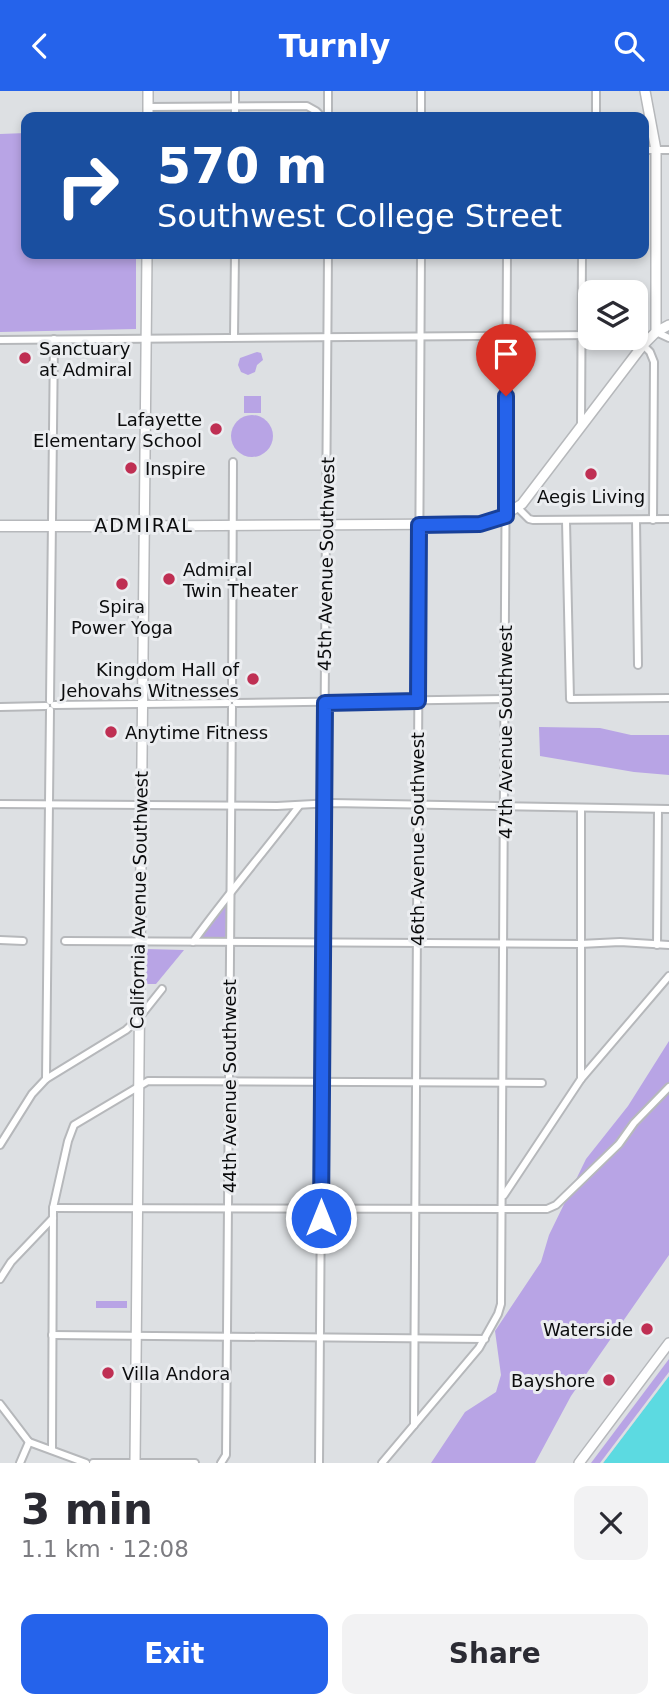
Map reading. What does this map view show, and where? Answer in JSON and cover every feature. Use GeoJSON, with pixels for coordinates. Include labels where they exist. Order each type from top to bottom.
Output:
{"type":"FeatureCollection","features":[{"type":"Feature","properties":{"kind":"main road"},"geometry":{"type":"LineString","coordinates":[[148,91],[148,112]]}},
{"type":"Feature","properties":{"kind":"main road"},"geometry":{"type":"LineString","coordinates":[[645,91],[649,112]]}},
{"type":"Feature","properties":{"kind":"main road"},"geometry":{"type":"LineString","coordinates":[[649,112],[656,150],[656,332]]}},
{"type":"Feature","properties":{"kind":"main road","name":"California Avenue Southwest"},"geometry":{"type":"LineString","coordinates":[[135,1463],[147,259]]}},
{"type":"Feature","properties":{"kind":"main road"},"geometry":{"type":"LineString","coordinates":[[648,340],[669,325]]}},
{"type":"Feature","properties":{"kind":"main road"},"geometry":{"type":"LineString","coordinates":[[0,526],[480,524],[506,516],[534,491],[639,350]]}},
{"type":"Feature","properties":{"kind":"main road"},"geometry":{"type":"LineString","coordinates":[[579,1463],[669,1343]]}},
{"type":"Feature","properties":{"kind":"street"},"geometry":{"type":"LineString","coordinates":[[235,91],[235,112]]}},
{"type":"Feature","properties":{"kind":"street"},"geometry":{"type":"LineString","coordinates":[[328,91],[328,112]]}},
{"type":"Feature","properties":{"kind":"street"},"geometry":{"type":"LineString","coordinates":[[421,91],[421,112]]}},
{"type":"Feature","properties":{"kind":"street"},"geometry":{"type":"LineString","coordinates":[[596,91],[596,112]]}},
{"type":"Feature","properties":{"kind":"street"},"geometry":{"type":"LineString","coordinates":[[148,107],[307,106],[317,112]]}},
{"type":"Feature","properties":{"kind":"street"},"geometry":{"type":"LineString","coordinates":[[649,150],[669,150]]}},
{"type":"Feature","properties":{"kind":"street"},"geometry":{"type":"LineString","coordinates":[[234,336],[235,259]]}},
{"type":"Feature","properties":{"kind":"street","name":"45th Avenue Southwest"},"geometry":{"type":"LineString","coordinates":[[319,1463],[328,259]]}},
{"type":"Feature","properties":{"kind":"street","name":"46th Avenue Southwest"},"geometry":{"type":"LineString","coordinates":[[414,1425],[421,259]]}},
{"type":"Feature","properties":{"kind":"street","name":"47th Avenue Southwest"},"geometry":{"type":"LineString","coordinates":[[382,1463],[470,1360],[485,1339],[501,1304],[507,259]]}},
{"type":"Feature","properties":{"kind":"street"},"geometry":{"type":"LineString","coordinates":[[582,259],[582,280]]}},
{"type":"Feature","properties":{"kind":"street"},"geometry":{"type":"LineString","coordinates":[[656,332],[669,338]]}},
{"type":"Feature","properties":{"kind":"street"},"geometry":{"type":"LineString","coordinates":[[0,340],[578,335]]}},
{"type":"Feature","properties":{"kind":"street"},"geometry":{"type":"LineString","coordinates":[[46,1079],[54,339]]}},
{"type":"Feature","properties":{"kind":"street"},"geometry":{"type":"LineString","coordinates":[[581,350],[581,425]]}},
{"type":"Feature","properties":{"kind":"street"},"geometry":{"type":"LineString","coordinates":[[648,350],[654,362],[653,520]]}},
{"type":"Feature","properties":{"kind":"street","name":"44th Avenue Southwest"},"geometry":{"type":"LineString","coordinates":[[221,1463],[226,1455],[233,462]]}},
{"type":"Feature","properties":{"kind":"street"},"geometry":{"type":"LineString","coordinates":[[518,508],[533,520],[669,519]]}},
{"type":"Feature","properties":{"kind":"street"},"geometry":{"type":"LineString","coordinates":[[636,520],[638,665]]}},
{"type":"Feature","properties":{"kind":"street"},"geometry":{"type":"LineString","coordinates":[[566,521],[570,699],[669,698]]}},
{"type":"Feature","properties":{"kind":"street"},"geometry":{"type":"LineString","coordinates":[[0,707],[505,699]]}},
{"type":"Feature","properties":{"kind":"street"},"geometry":{"type":"LineString","coordinates":[[0,804],[417,804],[669,809]]}},
{"type":"Feature","properties":{"kind":"street"},"geometry":{"type":"LineString","coordinates":[[193,941],[299,806]]}},
{"type":"Feature","properties":{"kind":"street"},"geometry":{"type":"LineString","coordinates":[[581,808],[581,1079]]}},
{"type":"Feature","properties":{"kind":"street"},"geometry":{"type":"LineString","coordinates":[[657,945],[658,809]]}},
{"type":"Feature","properties":{"kind":"street"},"geometry":{"type":"LineString","coordinates":[[0,940],[23,941]]}},
{"type":"Feature","properties":{"kind":"street"},"geometry":{"type":"LineString","coordinates":[[65,941],[503,944],[620,942],[669,945]]}},
{"type":"Feature","properties":{"kind":"street"},"geometry":{"type":"LineString","coordinates":[[503,1196],[581,1079],[669,976]]}},
{"type":"Feature","properties":{"kind":"street"},"geometry":{"type":"LineString","coordinates":[[0,1145],[23,1107],[46,1079],[126,1030],[162,989]]}},
{"type":"Feature","properties":{"kind":"street"},"geometry":{"type":"LineString","coordinates":[[52,1450],[53,1208],[74,1125],[148,1081],[542,1083]]}},
{"type":"Feature","properties":{"kind":"street"},"geometry":{"type":"LineString","coordinates":[[53,1208],[547,1209],[556,1205],[620,1144],[634,1123],[669,1087]]}},
{"type":"Feature","properties":{"kind":"street"},"geometry":{"type":"LineString","coordinates":[[0,1279],[53,1218]]}},
{"type":"Feature","properties":{"kind":"street"},"geometry":{"type":"LineString","coordinates":[[52,1335],[485,1339]]}},
{"type":"Feature","properties":{"kind":"street"},"geometry":{"type":"LineString","coordinates":[[0,1403],[29,1442],[86,1463]]}},
{"type":"Feature","properties":{"kind":"street"},"geometry":{"type":"LineString","coordinates":[[20,1463],[29,1442]]}},
{"type":"Feature","properties":{"kind":"street"},"geometry":{"type":"LineString","coordinates":[[93,1463],[195,1463]]}},
{"type":"Feature","properties":{"kind":"shaded area"},"geometry":{"type":"Polygon","coordinates":[[[21,133],[21,259],[136,259],[136,329],[0,332],[0,134],[21,133]]]}},
{"type":"Feature","properties":{"kind":"shaded area"},"geometry":{"type":"Polygon","coordinates":[[[261,353],[263,360],[257,365],[255,372],[248,375],[241,372],[238,365],[240,358],[261,353]]]}},
{"type":"Feature","properties":{"kind":"shaded area"},"geometry":{"type":"Polygon","coordinates":[[[244,396],[261,396],[261,413],[244,413],[244,396]]]}},
{"type":"Feature","properties":{"kind":"shaded area"},"geometry":{"type":"Polygon","coordinates":[[[252,415],[267,421],[273,436],[267,451],[252,457],[237,451],[231,436],[237,421],[252,415]]]}},
{"type":"Feature","properties":{"kind":"shaded area"},"geometry":{"type":"Polygon","coordinates":[[[539,727],[600,728],[631,735],[669,735],[669,775],[634,772],[540,756],[539,727]]]}},
{"type":"Feature","properties":{"kind":"shaded area"},"geometry":{"type":"Polygon","coordinates":[[[227,901],[227,935],[223,939],[200,939],[227,901]]]}},
{"type":"Feature","properties":{"kind":"shaded area"},"geometry":{"type":"Polygon","coordinates":[[[146,949],[184,950],[156,984],[146,984],[146,949]]]}},
{"type":"Feature","properties":{"kind":"shaded area"},"geometry":{"type":"Polygon","coordinates":[[[669,1041],[669,1255],[571,1396],[535,1463],[431,1463],[465,1412],[496,1392],[501,1375],[495,1331],[541,1262],[549,1235],[586,1159],[628,1106],[669,1041]]]}},
{"type":"Feature","properties":{"kind":"shaded area"},"geometry":{"type":"Polygon","coordinates":[[[96,1301],[127,1301],[127,1308],[96,1308],[96,1301]]]}},
{"type":"Feature","properties":{"kind":"shaded area"},"geometry":{"type":"Polygon","coordinates":[[[669,1359],[669,1376],[603,1463],[591,1463],[669,1359]]]}},
{"type":"Feature","properties":{"kind":"water"},"geometry":{"type":"Polygon","coordinates":[[[669,1376],[669,1463],[603,1463],[669,1376]]]}},
{"type":"Feature","properties":{"kind":"pier"},"geometry":{"type":"Polygon","coordinates":[[[669,1372],[669,1376],[603,1463],[600,1463],[669,1372]]]}},
{"type":"Feature","properties":{"kind":"place","name":"Sanctuary at Admiral"},"geometry":{"type":"Point","coordinates":[25,358]}},
{"type":"Feature","properties":{"kind":"place","name":"Lafayette Elementary School"},"geometry":{"type":"Point","coordinates":[216,429]}},
{"type":"Feature","properties":{"kind":"place","name":"Inspire"},"geometry":{"type":"Point","coordinates":[131,468]}},
{"type":"Feature","properties":{"kind":"place","name":"Aegis Living"},"geometry":{"type":"Point","coordinates":[591,474]}},
{"type":"Feature","properties":{"kind":"place","name":"Admiral Twin Theater"},"geometry":{"type":"Point","coordinates":[169,579]}},
{"type":"Feature","properties":{"kind":"place","name":"Spira Power Yoga"},"geometry":{"type":"Point","coordinates":[122,584]}},
{"type":"Feature","properties":{"kind":"place","name":"Kingdom Hall of Jehovahs Witnesses"},"geometry":{"type":"Point","coordinates":[253,679]}},
{"type":"Feature","properties":{"kind":"place","name":"Anytime Fitness"},"geometry":{"type":"Point","coordinates":[111,732]}},
{"type":"Feature","properties":{"kind":"place","name":"Waterside"},"geometry":{"type":"Point","coordinates":[647,1329]}},
{"type":"Feature","properties":{"kind":"place","name":"Villa Andora"},"geometry":{"type":"Point","coordinates":[108,1373]}},
{"type":"Feature","properties":{"kind":"place","name":"Bayshore"},"geometry":{"type":"Point","coordinates":[609,1380]}},
{"type":"Feature","properties":{"kind":"district","name":"ADMIRAL"},"geometry":{"type":"Point","coordinates":[144,525]}},
{"type":"Feature","properties":{"kind":"route"},"geometry":{"type":"LineString","coordinates":[[321,1218],[325,703],[418,701],[419,525],[480,524],[506,516],[506,396]]}}]}
